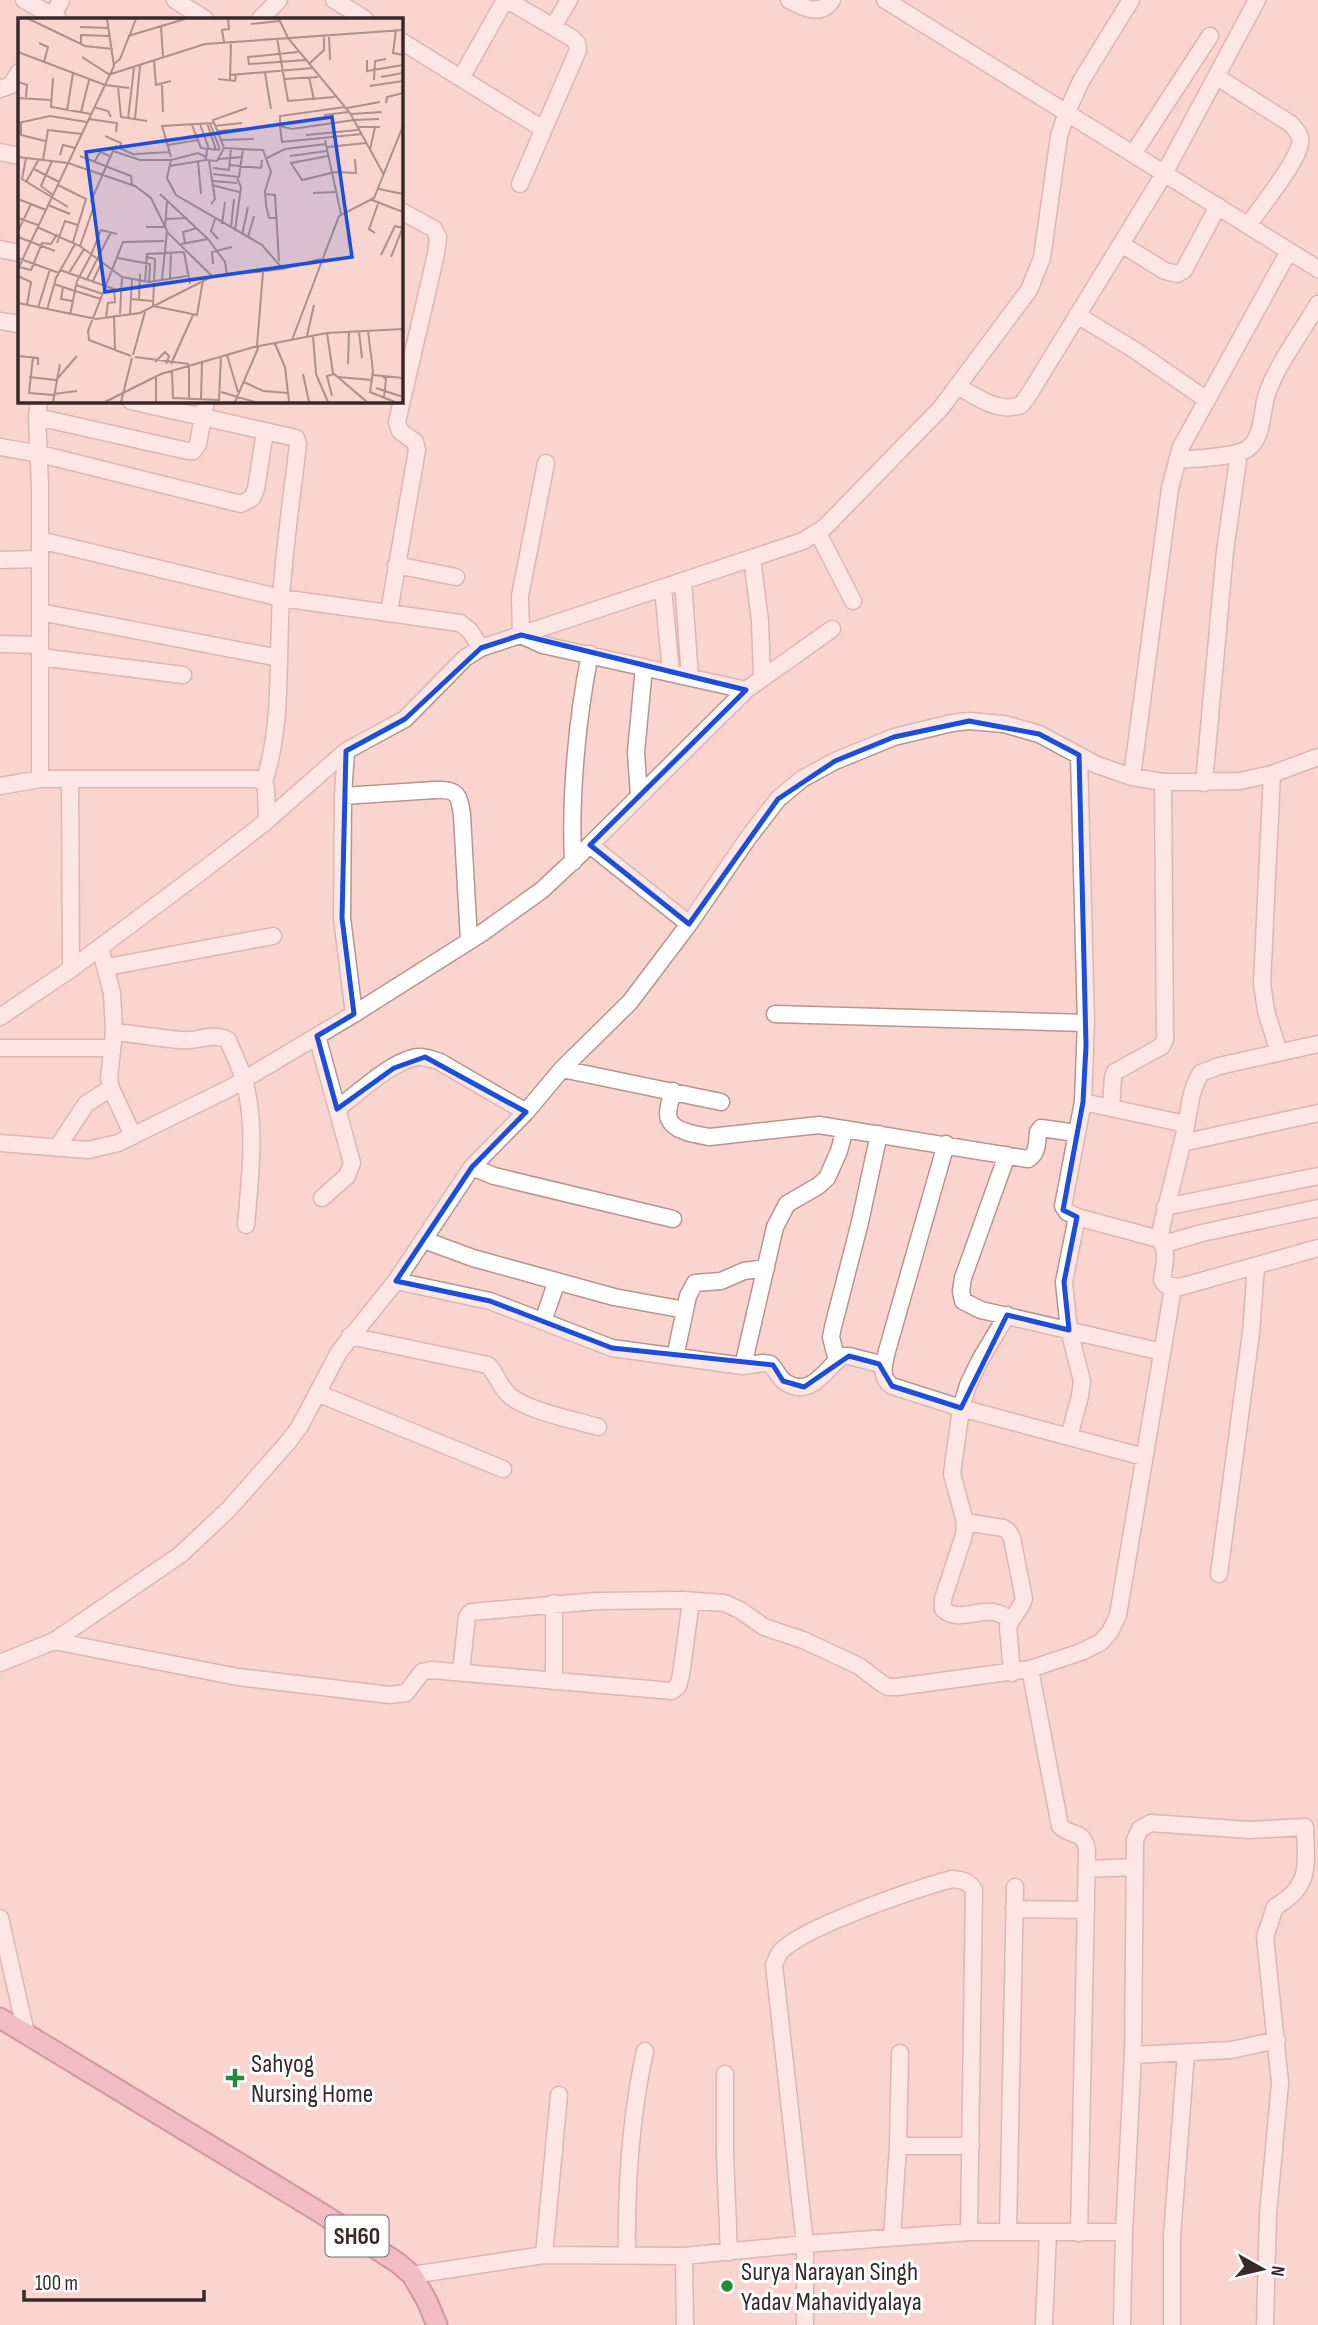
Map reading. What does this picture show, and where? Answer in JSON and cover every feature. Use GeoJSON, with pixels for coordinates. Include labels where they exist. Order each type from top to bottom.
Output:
{"type":"FeatureCollection","features":[{"type":"Feature","properties":{"kind":"main road","name":"SH60"},"geometry":{"type":"LineString","coordinates":[[0,2018],[398,2263],[412,2275],[437,2325]]}},
{"type":"Feature","properties":{"kind":"street"},"geometry":{"type":"LineString","coordinates":[[24,0],[53,18],[61,0]]}},
{"type":"Feature","properties":{"kind":"street"},"geometry":{"type":"LineString","coordinates":[[175,0],[203,18]]}},
{"type":"Feature","properties":{"kind":"street"},"geometry":{"type":"LineString","coordinates":[[334,0],[363,18]]}},
{"type":"Feature","properties":{"kind":"street"},"geometry":{"type":"LineString","coordinates":[[461,78],[506,0],[577,43],[578,50],[520,184]]}},
{"type":"Feature","properties":{"kind":"street"},"geometry":{"type":"LineString","coordinates":[[553,27],[569,0]]}},
{"type":"Feature","properties":{"kind":"street"},"geometry":{"type":"LineString","coordinates":[[789,0],[811,10],[822,10],[832,0]]}},
{"type":"Feature","properties":{"kind":"street"},"geometry":{"type":"LineString","coordinates":[[885,0],[1318,269]]}},
{"type":"Feature","properties":{"kind":"street"},"geometry":{"type":"LineString","coordinates":[[0,1017],[71,969],[267,820],[346,751],[405,719],[465,658],[481,648],[683,582],[803,541],[818,533],[941,408],[1029,290],[1042,258],[1059,136],[1067,112],[1081,81],[1131,0]]}},
{"type":"Feature","properties":{"kind":"street"},"geometry":{"type":"LineString","coordinates":[[957,386],[1003,408],[1021,405],[1036,386],[1164,174],[1257,0]]}},
{"type":"Feature","properties":{"kind":"street"},"geometry":{"type":"LineString","coordinates":[[261,18],[275,1]]}},
{"type":"Feature","properties":{"kind":"street"},"geometry":{"type":"LineString","coordinates":[[1133,154],[1210,36]]}},
{"type":"Feature","properties":{"kind":"street"},"geometry":{"type":"LineString","coordinates":[[402,42],[543,129]]}},
{"type":"Feature","properties":{"kind":"street"},"geometry":{"type":"LineString","coordinates":[[0,89],[11,85],[18,74]]}},
{"type":"Feature","properties":{"kind":"street"},"geometry":{"type":"LineString","coordinates":[[1217,77],[1291,124],[1298,132],[1300,143],[1293,160],[1249,224]]}},
{"type":"Feature","properties":{"kind":"street"},"geometry":{"type":"LineString","coordinates":[[0,152],[18,156]]}},
{"type":"Feature","properties":{"kind":"street"},"geometry":{"type":"LineString","coordinates":[[1121,244],[1165,271],[1177,274],[1184,270],[1218,206]]}},
{"type":"Feature","properties":{"kind":"street"},"geometry":{"type":"LineString","coordinates":[[402,212],[434,229],[438,237],[402,400]]}},
{"type":"Feature","properties":{"kind":"street"},"geometry":{"type":"LineString","coordinates":[[0,249],[18,253]]}},
{"type":"Feature","properties":{"kind":"street"},"geometry":{"type":"LineString","coordinates":[[1132,777],[1170,488],[1177,460],[1181,447],[1289,251]]}},
{"type":"Feature","properties":{"kind":"street"},"geometry":{"type":"LineString","coordinates":[[1177,460],[1238,453],[1249,448],[1256,439],[1272,382],[1313,324],[1318,304]]}},
{"type":"Feature","properties":{"kind":"street"},"geometry":{"type":"LineString","coordinates":[[1077,315],[1133,349],[1207,400]]}},
{"type":"Feature","properties":{"kind":"street"},"geometry":{"type":"LineString","coordinates":[[0,321],[18,324]]}},
{"type":"Feature","properties":{"kind":"street"},"geometry":{"type":"LineString","coordinates":[[135,402],[296,438],[298,444],[281,598],[277,708],[272,757],[264,782]]}},
{"type":"Feature","properties":{"kind":"street"},"geometry":{"type":"LineString","coordinates":[[40,779],[38,409],[188,451],[198,444],[206,402]]}},
{"type":"Feature","properties":{"kind":"street"},"geometry":{"type":"LineString","coordinates":[[389,612],[417,450],[415,442],[400,431],[397,422],[402,402]]}},
{"type":"Feature","properties":{"kind":"street"},"geometry":{"type":"LineString","coordinates":[[0,447],[40,454],[241,504],[252,498],[256,489],[265,431]]}},
{"type":"Feature","properties":{"kind":"street"},"geometry":{"type":"LineString","coordinates":[[1204,783],[1225,551],[1238,453]]}},
{"type":"Feature","properties":{"kind":"street"},"geometry":{"type":"LineString","coordinates":[[521,635],[520,596],[545,463]]}},
{"type":"Feature","properties":{"kind":"street"},"geometry":{"type":"LineString","coordinates":[[818,533],[852,601]]}},
{"type":"Feature","properties":{"kind":"street"},"geometry":{"type":"LineString","coordinates":[[40,540],[281,598],[460,623],[470,631],[481,648]]}},
{"type":"Feature","properties":{"kind":"street"},"geometry":{"type":"LineString","coordinates":[[752,558],[760,621],[762,677]]}},
{"type":"Feature","properties":{"kind":"street"},"geometry":{"type":"LineString","coordinates":[[0,560],[40,559]]}},
{"type":"Feature","properties":{"kind":"street"},"geometry":{"type":"LineString","coordinates":[[396,565],[456,577]]}},
{"type":"Feature","properties":{"kind":"street"},"geometry":{"type":"LineString","coordinates":[[683,582],[690,677]]}},
{"type":"Feature","properties":{"kind":"street"},"geometry":{"type":"LineString","coordinates":[[663,588],[671,673]]}},
{"type":"Feature","properties":{"kind":"street"},"geometry":{"type":"LineString","coordinates":[[40,612],[278,658]]}},
{"type":"Feature","properties":{"kind":"street"},"geometry":{"type":"LineString","coordinates":[[0,1143],[88,1150],[118,1143],[244,1080],[354,1014],[469,941],[542,890],[746,690],[832,629]]}},
{"type":"Feature","properties":{"kind":"street"},"geometry":{"type":"LineString","coordinates":[[521,635],[544,645],[746,690]]}},
{"type":"Feature","properties":{"kind":"street"},"geometry":{"type":"LineString","coordinates":[[0,644],[183,676]]}},
{"type":"Feature","properties":{"kind":"street"},"geometry":{"type":"LineString","coordinates":[[573,862],[572,809],[584,685],[590,654]]}},
{"type":"Feature","properties":{"kind":"street"},"geometry":{"type":"LineString","coordinates":[[639,796],[636,752],[644,667]]}},
{"type":"Feature","properties":{"kind":"street"},"geometry":{"type":"LineString","coordinates":[[0,1663],[54,1641],[193,1544],[229,1509],[289,1441],[339,1352],[396,1281],[472,1167],[526,1112],[562,1069],[630,1002],[778,799],[802,779],[835,761],[894,737],[969,721],[1004,724],[1039,734],[1112,771],[1163,782],[1240,781],[1272,774],[1318,757]]}},
{"type":"Feature","properties":{"kind":"street"},"geometry":{"type":"LineString","coordinates":[[346,751],[342,918],[354,1014]]}},
{"type":"Feature","properties":{"kind":"street"},"geometry":{"type":"LineString","coordinates":[[1079,755],[1086,1023],[1083,1102],[1063,1206],[1067,1212],[1077,1217],[1162,1241],[1318,1208]]}},
{"type":"Feature","properties":{"kind":"street"},"geometry":{"type":"LineString","coordinates":[[1272,774],[1262,983],[1266,1011],[1279,1053]]}},
{"type":"Feature","properties":{"kind":"street"},"geometry":{"type":"LineString","coordinates":[[0,786],[40,779],[256,779],[264,782],[267,788],[267,820]]}},
{"type":"Feature","properties":{"kind":"street"},"geometry":{"type":"LineString","coordinates":[[69,779],[71,969]]}},
{"type":"Feature","properties":{"kind":"street"},"geometry":{"type":"LineString","coordinates":[[1111,1108],[1115,1072],[1162,1046],[1165,1039],[1163,782]]}},
{"type":"Feature","properties":{"kind":"street"},"geometry":{"type":"LineString","coordinates":[[344,796],[435,790],[455,793],[460,801],[462,815],[469,941]]}},
{"type":"Feature","properties":{"kind":"street"},"geometry":{"type":"LineString","coordinates":[[590,845],[689,924]]}},
{"type":"Feature","properties":{"kind":"street"},"geometry":{"type":"LineString","coordinates":[[107,967],[273,936]]}},
{"type":"Feature","properties":{"kind":"street"},"geometry":{"type":"LineString","coordinates":[[100,947],[112,993],[113,1040],[109,1078],[133,1136]]}},
{"type":"Feature","properties":{"kind":"street"},"geometry":{"type":"LineString","coordinates":[[775,1014],[1086,1023]]}},
{"type":"Feature","properties":{"kind":"street"},"geometry":{"type":"LineString","coordinates":[[0,1048],[113,1040],[181,1041],[221,1036],[228,1040],[244,1080],[251,1136],[246,1225]]}},
{"type":"Feature","properties":{"kind":"street"},"geometry":{"type":"LineString","coordinates":[[317,1036],[352,1163],[347,1176],[322,1198]]}},
{"type":"Feature","properties":{"kind":"street"},"geometry":{"type":"LineString","coordinates":[[1318,1044],[1219,1066],[1201,1073],[1191,1095],[1165,1207],[1162,1241],[1166,1255],[1162,1280],[1173,1288],[1318,1248]]}},
{"type":"Feature","properties":{"kind":"street"},"geometry":{"type":"LineString","coordinates":[[337,1109],[394,1068],[408,1060],[425,1057],[440,1062],[526,1112]]}},
{"type":"Feature","properties":{"kind":"street"},"geometry":{"type":"LineString","coordinates":[[562,1069],[721,1102]]}},
{"type":"Feature","properties":{"kind":"street"},"geometry":{"type":"LineString","coordinates":[[57,1148],[86,1104],[111,1088]]}},
{"type":"Feature","properties":{"kind":"street"},"geometry":{"type":"LineString","coordinates":[[673,1091],[670,1120],[675,1126],[710,1137],[806,1125],[946,1144],[1028,1159],[1036,1150],[1041,1128],[1076,1133]]}},
{"type":"Feature","properties":{"kind":"street"},"geometry":{"type":"LineString","coordinates":[[1083,1102],[1186,1125]]}},
{"type":"Feature","properties":{"kind":"street"},"geometry":{"type":"LineString","coordinates":[[1182,1143],[1318,1113]]}},
{"type":"Feature","properties":{"kind":"street"},"geometry":{"type":"LineString","coordinates":[[743,1366],[780,1215],[787,1204],[827,1178],[845,1129]]}},
{"type":"Feature","properties":{"kind":"street"},"geometry":{"type":"LineString","coordinates":[[836,1361],[831,1338],[833,1327],[880,1134]]}},
{"type":"Feature","properties":{"kind":"street"},"geometry":{"type":"LineString","coordinates":[[946,1144],[884,1365],[886,1382],[961,1408],[1144,1457]]}},
{"type":"Feature","properties":{"kind":"street"},"geometry":{"type":"LineString","coordinates":[[1007,1155],[962,1278],[962,1301],[981,1310],[1162,1352]]}},
{"type":"Feature","properties":{"kind":"street"},"geometry":{"type":"LineString","coordinates":[[472,1167],[494,1176],[673,1219]]}},
{"type":"Feature","properties":{"kind":"street"},"geometry":{"type":"LineString","coordinates":[[1165,1207],[1318,1176]]}},
{"type":"Feature","properties":{"kind":"street"},"geometry":{"type":"LineString","coordinates":[[1069,1437],[1082,1381],[1069,1330],[1064,1282],[1077,1217]]}},
{"type":"Feature","properties":{"kind":"street"},"geometry":{"type":"LineString","coordinates":[[424,1240],[473,1258],[614,1297],[685,1310]]}},
{"type":"Feature","properties":{"kind":"street"},"geometry":{"type":"LineString","coordinates":[[1219,1574],[1251,1333],[1256,1266]]}},
{"type":"Feature","properties":{"kind":"street"},"geometry":{"type":"LineString","coordinates":[[676,1357],[685,1310],[695,1283],[721,1281],[744,1271],[766,1268]]}},
{"type":"Feature","properties":{"kind":"street"},"geometry":{"type":"LineString","coordinates":[[396,1281],[490,1301],[612,1348],[743,1366],[770,1364],[783,1381],[793,1386],[804,1387],[815,1383],[842,1356],[884,1365]]}},
{"type":"Feature","properties":{"kind":"street"},"geometry":{"type":"LineString","coordinates":[[543,1321],[557,1281]]}},
{"type":"Feature","properties":{"kind":"street"},"geometry":{"type":"LineString","coordinates":[[461,1672],[467,1617],[471,1612],[554,1603],[724,1603],[764,1627],[803,1640],[859,1666],[888,1687],[1030,1670],[1101,1642],[1110,1632],[1118,1615],[1173,1288]]}},
{"type":"Feature","properties":{"kind":"street"},"geometry":{"type":"LineString","coordinates":[[1007,1315],[980,1360],[961,1408],[952,1474],[953,1484],[960,1495],[965,1522],[964,1535],[943,1599],[943,1609],[951,1614],[994,1611],[1004,1614],[1010,1621]]}},
{"type":"Feature","properties":{"kind":"street"},"geometry":{"type":"LineString","coordinates":[[350,1336],[488,1365],[509,1395],[524,1405],[598,1427]]}},
{"type":"Feature","properties":{"kind":"street"},"geometry":{"type":"LineString","coordinates":[[317,1393],[503,1469]]}},
{"type":"Feature","properties":{"kind":"street"},"geometry":{"type":"LineString","coordinates":[[965,1522],[1003,1528],[1012,1538],[1024,1599],[1008,1627],[1012,1673]]}},
{"type":"Feature","properties":{"kind":"street"},"geometry":{"type":"LineString","coordinates":[[54,1641],[238,1677],[390,1695],[406,1693],[422,1672],[431,1670],[672,1691],[678,1686],[681,1675],[691,1601]]}},
{"type":"Feature","properties":{"kind":"street"},"geometry":{"type":"LineString","coordinates":[[554,1603],[554,1681]]}},
{"type":"Feature","properties":{"kind":"street"},"geometry":{"type":"LineString","coordinates":[[1030,1670],[1060,1826],[1065,1831],[1084,1838],[1087,1869],[1079,2232]]}},
{"type":"Feature","properties":{"kind":"street"},"geometry":{"type":"LineString","coordinates":[[1122,2325],[1133,2055],[1135,1840],[1140,1829],[1151,1823],[1249,1830],[1311,1828],[1312,1865],[1298,1891],[1275,1907],[1265,1937],[1280,2083],[1268,2214],[1265,2325]]}},
{"type":"Feature","properties":{"kind":"street"},"geometry":{"type":"LineString","coordinates":[[1087,1869],[1135,1867]]}},
{"type":"Feature","properties":{"kind":"street"},"geometry":{"type":"LineString","coordinates":[[805,2325],[805,2244],[774,1965],[780,1952],[798,1938],[847,1916],[952,1879],[971,1884],[974,1890],[969,2232]]}},
{"type":"Feature","properties":{"kind":"street"},"geometry":{"type":"LineString","coordinates":[[1008,2232],[1015,1887]]}},
{"type":"Feature","properties":{"kind":"street"},"geometry":{"type":"LineString","coordinates":[[1014,1909],[1086,1910]]}},
{"type":"Feature","properties":{"kind":"street"},"geometry":{"type":"LineString","coordinates":[[0,1918],[26,2033]]}},
{"type":"Feature","properties":{"kind":"street"},"geometry":{"type":"LineString","coordinates":[[1133,2055],[1231,2050],[1277,2040]]}},
{"type":"Feature","properties":{"kind":"street"},"geometry":{"type":"LineString","coordinates":[[627,2255],[626,2200],[630,2148],[645,2051]]}},
{"type":"Feature","properties":{"kind":"street"},"geometry":{"type":"LineString","coordinates":[[892,2237],[901,2053]]}},
{"type":"Feature","properties":{"kind":"street"},"geometry":{"type":"LineString","coordinates":[[1172,2325],[1172,2236],[1186,2053]]}},
{"type":"Feature","properties":{"kind":"street"},"geometry":{"type":"LineString","coordinates":[[725,2074],[724,2156],[729,2252]]}},
{"type":"Feature","properties":{"kind":"street"},"geometry":{"type":"LineString","coordinates":[[544,2255],[559,2095]]}},
{"type":"Feature","properties":{"kind":"street"},"geometry":{"type":"LineString","coordinates":[[898,2146],[971,2146]]}},
{"type":"Feature","properties":{"kind":"street"},"geometry":{"type":"LineString","coordinates":[[412,2275],[544,2255],[684,2256],[969,2232],[1124,2232]]}},
{"type":"Feature","properties":{"kind":"street"},"geometry":{"type":"LineString","coordinates":[[1044,2325],[1048,2232]]}},
{"type":"Feature","properties":{"kind":"street"},"geometry":{"type":"LineString","coordinates":[[684,2256],[685,2325]]}},
{"type":"Feature","properties":{"kind":"highlighted area"},"geometry":{"type":"Polygon","coordinates":[[[521,635],[746,690],[590,845],[689,924],[778,799],[835,761],[894,737],[969,721],[1039,734],[1079,755],[1086,1046],[1083,1102],[1063,1210],[1077,1217],[1064,1282],[1069,1330],[1007,1315],[961,1408],[892,1386],[879,1364],[849,1356],[804,1387],[783,1381],[773,1365],[612,1348],[490,1301],[396,1281],[472,1167],[526,1112],[425,1057],[394,1068],[337,1109],[317,1036],[354,1014],[342,918],[346,751],[405,719],[481,648],[521,635]]]}},
{"type":"Feature","properties":{"kind":"place","name":"Sahyog Nursing Home"},"geometry":{"type":"Point","coordinates":[235,2078]}},
{"type":"Feature","properties":{"kind":"place","name":"Surya Narayan Singh Yadav Mahavidyalaya"},"geometry":{"type":"Point","coordinates":[727,2286]}}]}
